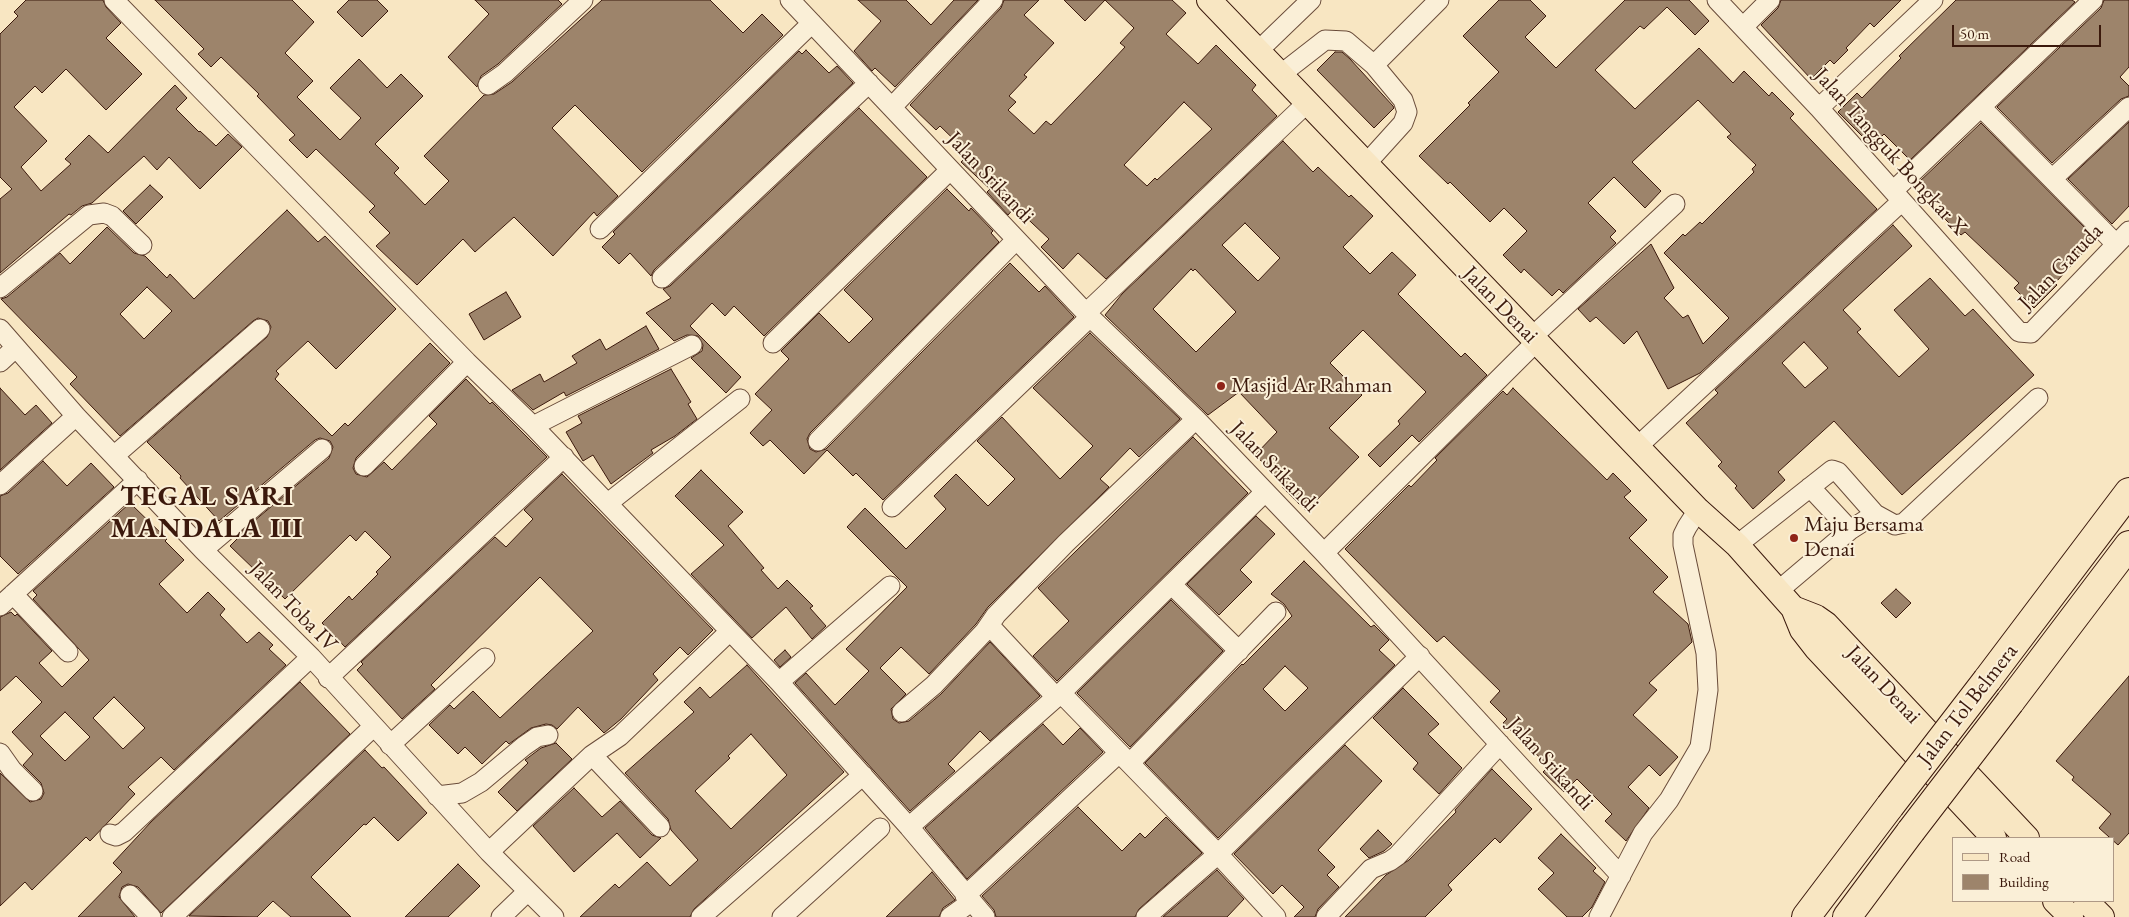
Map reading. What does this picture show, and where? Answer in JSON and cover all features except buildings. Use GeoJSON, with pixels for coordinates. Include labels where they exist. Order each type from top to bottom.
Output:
{"type":"FeatureCollection","features":[{"type":"Feature","properties":{"kind":"highway","name":"Jalan Tol Belmera"},"geometry":{"type":"LineString","coordinates":[[1806,917],[2129,492]]}},
{"type":"Feature","properties":{"kind":"highway","name":"Jalan Tol Belmera"},"geometry":{"type":"LineString","coordinates":[[1847,917],[2129,545]]}},
{"type":"Feature","properties":{"kind":"main road","name":"Jalan Denai"},"geometry":{"type":"LineString","coordinates":[[1208,0],[1698,510],[1737,545],[1786,600],[1802,630],[1816,648],[1993,837]]}},
{"type":"Feature","properties":{"kind":"main road","name":"Jalan Denai"},"geometry":{"type":"LineString","coordinates":[[1786,600],[1826,624],[2027,837]]}},
{"type":"Feature","properties":{"kind":"main road"},"geometry":{"type":"LineString","coordinates":[[2056,902],[2070,917]]}},
{"type":"Feature","properties":{"kind":"main road"},"geometry":{"type":"LineString","coordinates":[[2087,902],[2102,917]]}},
{"type":"Feature","properties":{"kind":"street"},"geometry":{"type":"LineString","coordinates":[[114,0],[467,362],[564,457],[729,632],[779,682],[909,827],[985,917]]}},
{"type":"Feature","properties":{"kind":"street"},"geometry":{"type":"LineString","coordinates":[[488,85],[505,73],[582,0]]}},
{"type":"Feature","properties":{"kind":"street","name":"Jalan Srikandi"},"geometry":{"type":"LineString","coordinates":[[790,0],[1088,315],[1196,419],[1420,656],[1621,876]]}},
{"type":"Feature","properties":{"kind":"street"},"geometry":{"type":"LineString","coordinates":[[892,107],[992,0]]}},
{"type":"Feature","properties":{"kind":"street"},"geometry":{"type":"LineString","coordinates":[[1257,52],[1311,0]]}},
{"type":"Feature","properties":{"kind":"street"},"geometry":{"type":"LineString","coordinates":[[1374,65],[1439,0]]}},
{"type":"Feature","properties":{"kind":"street","name":"Jalan Tangguk Bongkar X"},"geometry":{"type":"LineString","coordinates":[[1717,0],[1820,108],[2019,332],[2027,334]]}},
{"type":"Feature","properties":{"kind":"street"},"geometry":{"type":"LineString","coordinates":[[1743,27],[1770,0]]}},
{"type":"Feature","properties":{"kind":"street"},"geometry":{"type":"LineString","coordinates":[[1820,108],[1933,0]]}},
{"type":"Feature","properties":{"kind":"street"},"geometry":{"type":"LineString","coordinates":[[1637,447],[1897,196],[1981,107],[2093,0]]}},
{"type":"Feature","properties":{"kind":"street"},"geometry":{"type":"LineString","coordinates":[[600,229],[812,23]]}},
{"type":"Feature","properties":{"kind":"street"},"geometry":{"type":"LineString","coordinates":[[1280,75],[1325,40],[1346,41],[1374,65],[1398,94],[1407,112],[1403,124],[1365,165]]}},
{"type":"Feature","properties":{"kind":"street"},"geometry":{"type":"LineString","coordinates":[[662,278],[869,83]]}},
{"type":"Feature","properties":{"kind":"street"},"geometry":{"type":"LineString","coordinates":[[892,507],[1307,103]]}},
{"type":"Feature","properties":{"kind":"street"},"geometry":{"type":"LineString","coordinates":[[1981,107],[2116,244]]}},
{"type":"Feature","properties":{"kind":"street"},"geometry":{"type":"LineString","coordinates":[[2052,179],[2129,107]]}},
{"type":"Feature","properties":{"kind":"street"},"geometry":{"type":"LineString","coordinates":[[773,343],[950,170]]}},
{"type":"Feature","properties":{"kind":"street"},"geometry":{"type":"LineString","coordinates":[[1324,554],[1534,340],[1675,204]]}},
{"type":"Feature","properties":{"kind":"street"},"geometry":{"type":"LineString","coordinates":[[0,288],[89,215],[104,213],[112,216],[142,245]]}},
{"type":"Feature","properties":{"kind":"street","name":"Jalan Garuda"},"geometry":{"type":"LineString","coordinates":[[2027,334],[2129,231]]}},
{"type":"Feature","properties":{"kind":"street"},"geometry":{"type":"LineString","coordinates":[[818,441],[1016,240]]}},
{"type":"Feature","properties":{"kind":"street","name":"Jalan Toba IV"},"geometry":{"type":"LineString","coordinates":[[0,329],[76,416],[203,550],[311,657],[373,728],[489,852],[554,917]]}},
{"type":"Feature","properties":{"kind":"street"},"geometry":{"type":"LineString","coordinates":[[115,456],[260,329]]}},
{"type":"Feature","properties":{"kind":"street"},"geometry":{"type":"LineString","coordinates":[[533,426],[692,344]]}},
{"type":"Feature","properties":{"kind":"street"},"geometry":{"type":"LineString","coordinates":[[0,362],[15,348]]}},
{"type":"Feature","properties":{"kind":"street"},"geometry":{"type":"LineString","coordinates":[[364,466],[467,362]]}},
{"type":"Feature","properties":{"kind":"street"},"geometry":{"type":"LineString","coordinates":[[1737,545],[1832,470],[1836,470],[1875,514],[1895,525],[1904,523],[2038,398]]}},
{"type":"Feature","properties":{"kind":"street"},"geometry":{"type":"LineString","coordinates":[[608,503],[740,399]]}},
{"type":"Feature","properties":{"kind":"street"},"geometry":{"type":"LineString","coordinates":[[0,485],[76,416]]}},
{"type":"Feature","properties":{"kind":"street"},"geometry":{"type":"LineString","coordinates":[[902,712],[934,685],[996,615],[1066,543],[1196,419]]}},
{"type":"Feature","properties":{"kind":"street"},"geometry":{"type":"LineString","coordinates":[[203,550],[322,449]]}},
{"type":"Feature","properties":{"kind":"street"},"geometry":{"type":"LineString","coordinates":[[328,678],[564,457]]}},
{"type":"Feature","properties":{"kind":"street"},"geometry":{"type":"LineString","coordinates":[[68,652],[6,600],[138,480]]}},
{"type":"Feature","properties":{"kind":"street"},"geometry":{"type":"LineString","coordinates":[[1810,487],[1850,530]]}},
{"type":"Feature","properties":{"kind":"street"},"geometry":{"type":"LineString","coordinates":[[909,827],[1058,695],[1265,492]]}},
{"type":"Feature","properties":{"kind":"street"},"geometry":{"type":"LineString","coordinates":[[1599,917],[1643,833],[1669,800],[1700,747],[1706,716],[1708,690],[1706,653],[1683,546],[1686,526],[1698,510]]}},
{"type":"Feature","properties":{"kind":"street"},"geometry":{"type":"LineString","coordinates":[[1786,600],[1850,530],[1875,514]]}},
{"type":"Feature","properties":{"kind":"street"},"geometry":{"type":"LineString","coordinates":[[1172,585],[1239,651]]}},
{"type":"Feature","properties":{"kind":"street"},"geometry":{"type":"LineString","coordinates":[[779,682],[890,586]]}},
{"type":"Feature","properties":{"kind":"street"},"geometry":{"type":"LineString","coordinates":[[950,917],[1239,651],[1276,612]]}},
{"type":"Feature","properties":{"kind":"street"},"geometry":{"type":"LineString","coordinates":[[989,625],[1124,758],[1218,854],[1276,917]]}},
{"type":"Feature","properties":{"kind":"street"},"geometry":{"type":"LineString","coordinates":[[489,852],[592,755],[620,736],[729,632]]}},
{"type":"Feature","properties":{"kind":"street"},"geometry":{"type":"LineString","coordinates":[[1146,917],[1218,854],[1420,656]]}},
{"type":"Feature","properties":{"kind":"street"},"geometry":{"type":"LineString","coordinates":[[110,834],[116,836],[124,832],[311,657]]}},
{"type":"Feature","properties":{"kind":"street"},"geometry":{"type":"LineString","coordinates":[[390,745],[486,658]]}},
{"type":"Feature","properties":{"kind":"street"},"geometry":{"type":"LineString","coordinates":[[172,917],[373,728]]}},
{"type":"Feature","properties":{"kind":"street"},"geometry":{"type":"LineString","coordinates":[[437,796],[462,793],[481,782],[531,742],[548,735]]}},
{"type":"Feature","properties":{"kind":"street"},"geometry":{"type":"LineString","coordinates":[[1326,917],[1371,869],[1397,856],[1500,744]]}},
{"type":"Feature","properties":{"kind":"street"},"geometry":{"type":"LineString","coordinates":[[0,753],[12,770],[33,792]]}},
{"type":"Feature","properties":{"kind":"street"},"geometry":{"type":"LineString","coordinates":[[592,755],[660,827]]}},
{"type":"Feature","properties":{"kind":"street"},"geometry":{"type":"LineString","coordinates":[[701,917],[863,775]]}},
{"type":"Feature","properties":{"kind":"street"},"geometry":{"type":"LineString","coordinates":[[782,917],[880,828]]}},
{"type":"Feature","properties":{"kind":"street"},"geometry":{"type":"LineString","coordinates":[[501,917],[528,891]]}},
{"type":"Feature","properties":{"kind":"street"},"geometry":{"type":"LineString","coordinates":[[130,896],[151,917]]}},
{"type":"Feature","properties":{"kind":"place","name":"Masjid Ar Rahman"},"geometry":{"type":"Point","coordinates":[1221,386]}},
{"type":"Feature","properties":{"kind":"place","name":"Maju Bersama Denai"},"geometry":{"type":"Point","coordinates":[1794,538]}},
{"type":"Feature","properties":{"kind":"district","name":"TEGAL SARI MANDALA III"},"geometry":{"type":"Point","coordinates":[207,513]}}]}
